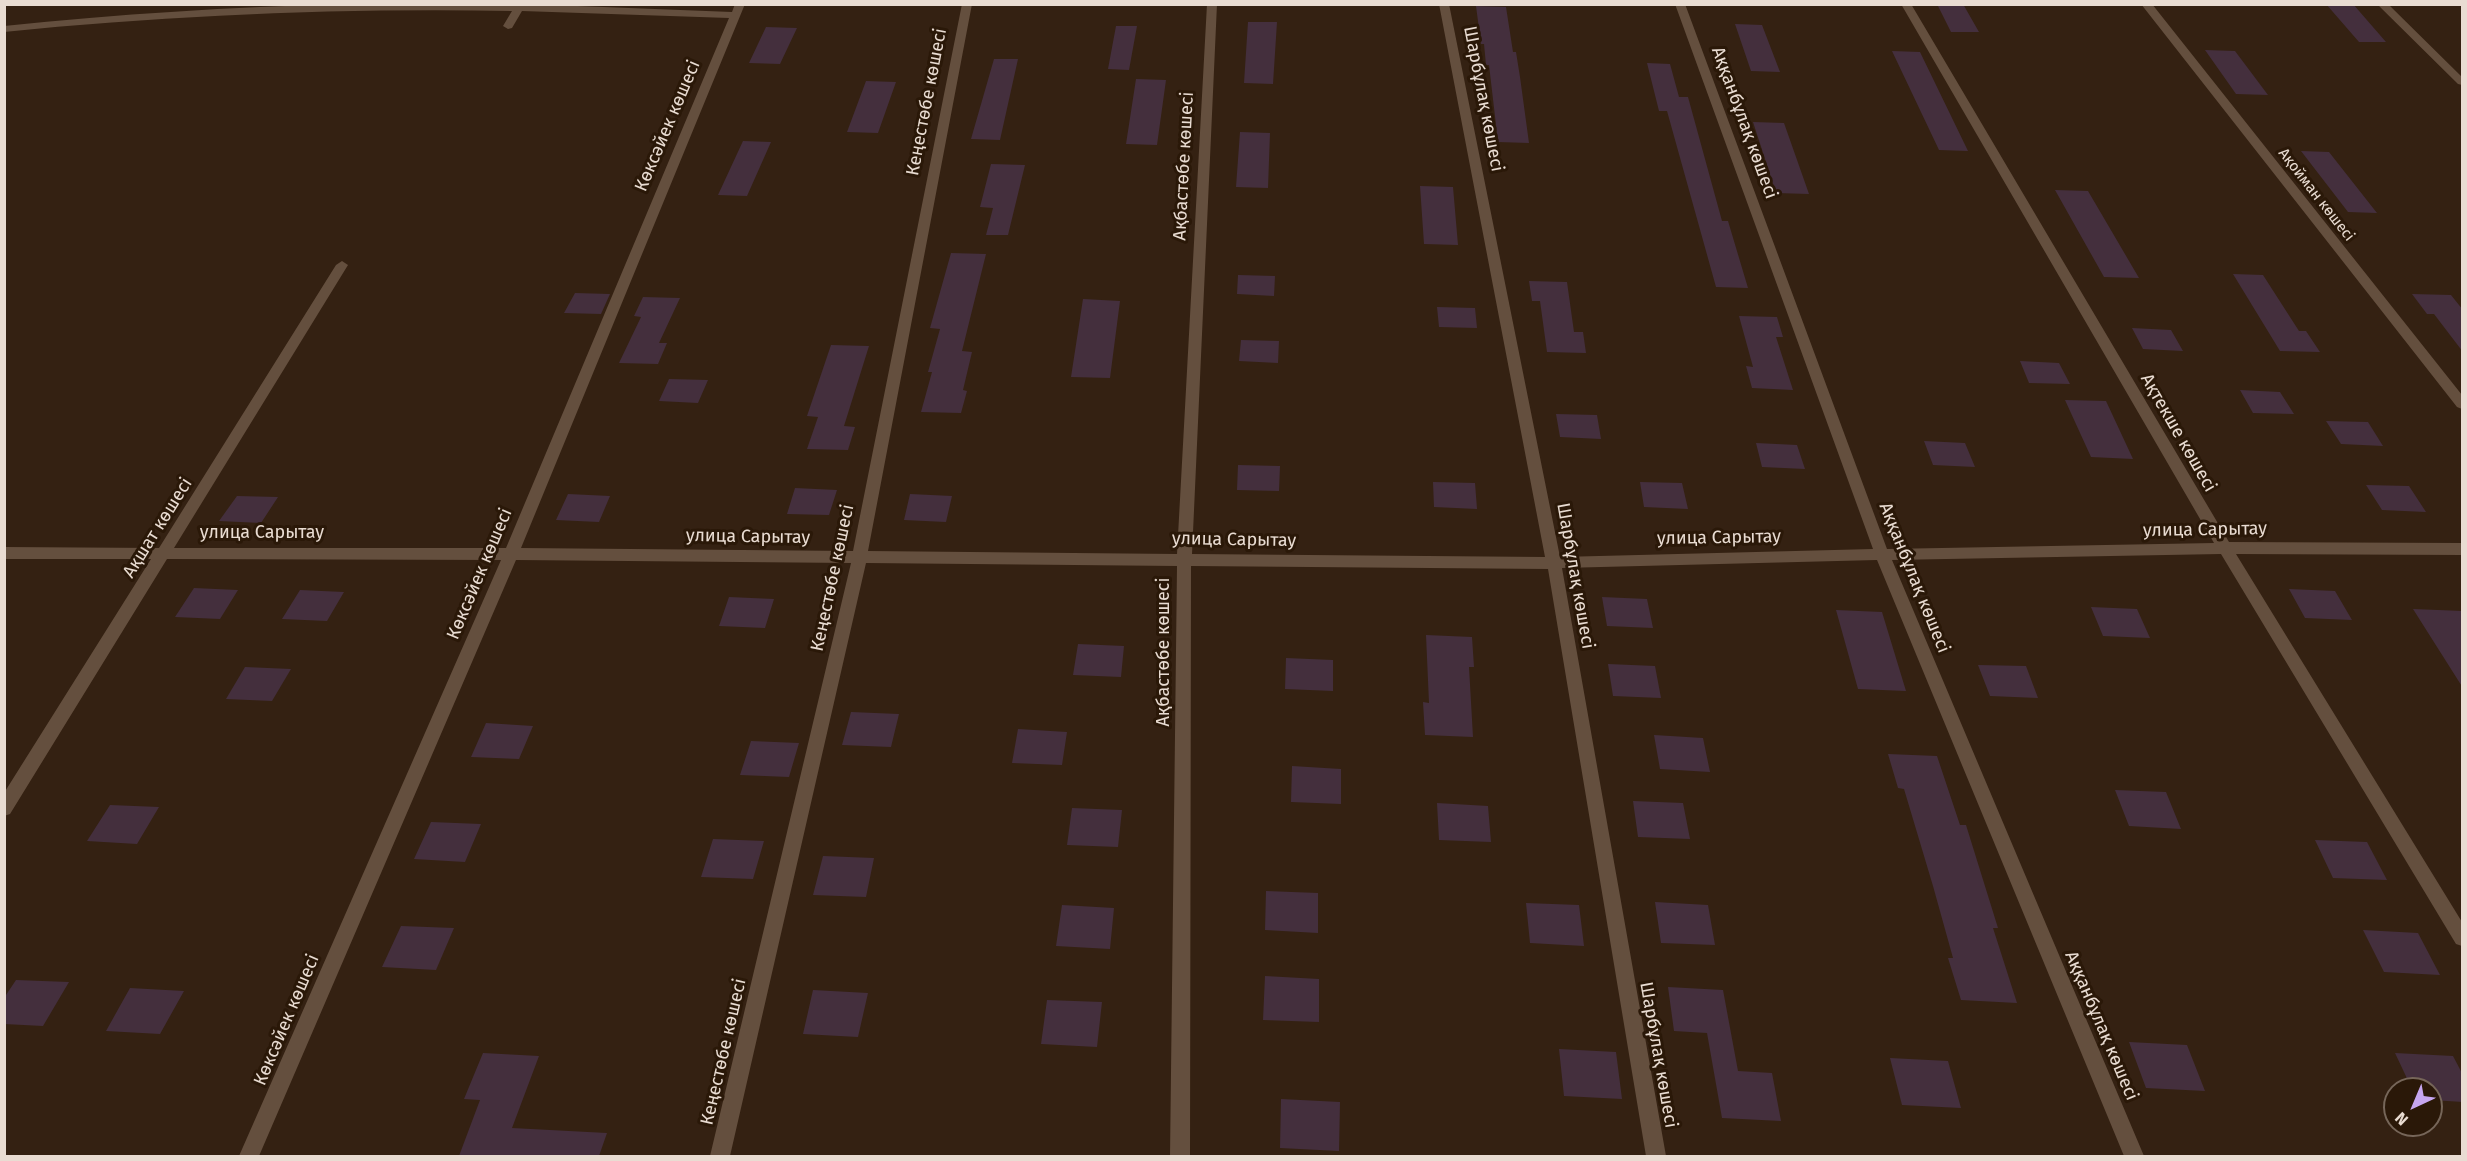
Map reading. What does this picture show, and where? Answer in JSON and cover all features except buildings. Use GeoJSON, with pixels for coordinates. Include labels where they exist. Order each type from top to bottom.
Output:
{"type":"FeatureCollection","features":[{"type":"Feature","properties":{"kind":"street","name":"Кеңестөбе көшесі"},"geometry":{"type":"LineString","coordinates":[[720,1156],[859,559],[967,4]]}},
{"type":"Feature","properties":{"kind":"street","name":"Ақбастөбе көшесі"},"geometry":{"type":"LineString","coordinates":[[1180,1156],[1184,559],[1212,4]]}},
{"type":"Feature","properties":{"kind":"street","name":"Шарбұлақ көшесі"},"geometry":{"type":"LineString","coordinates":[[1444,4],[1554,563],[1656,1156]]}},
{"type":"Feature","properties":{"kind":"street","name":"Аққанбұлақ көшесі"},"geometry":{"type":"LineString","coordinates":[[1680,4],[1882,554],[2134,1156]]}},
{"type":"Feature","properties":{"kind":"street","name":"Ақтекше көшесі"},"geometry":{"type":"LineString","coordinates":[[1906,4],[2225,548],[2463,938]]}},
{"type":"Feature","properties":{"kind":"street","name":"Ақойман көшесі"},"geometry":{"type":"LineString","coordinates":[[2146,4],[2463,404]]}},
{"type":"Feature","properties":{"kind":"street"},"geometry":{"type":"LineString","coordinates":[[2382,4],[2463,82]]}},
{"type":"Feature","properties":{"kind":"street"},"geometry":{"type":"LineString","coordinates":[[4,29],[247,8],[600,7],[738,10]]}},
{"type":"Feature","properties":{"kind":"street"},"geometry":{"type":"LineString","coordinates":[[507,26],[518,9]]}},
{"type":"Feature","properties":{"kind":"street","name":"Көксәйек көшесі"},"geometry":{"type":"LineString","coordinates":[[249,1156],[511,554],[738,10]]}},
{"type":"Feature","properties":{"kind":"street","name":"Ақшат көшесі"},"geometry":{"type":"LineString","coordinates":[[4,809],[342,265]]}},
{"type":"Feature","properties":{"kind":"street","name":"улица Сарытау"},"geometry":{"type":"LineString","coordinates":[[4,553],[511,554],[859,559],[1184,559],[1554,563],[2225,548],[2463,549]]}}]}
